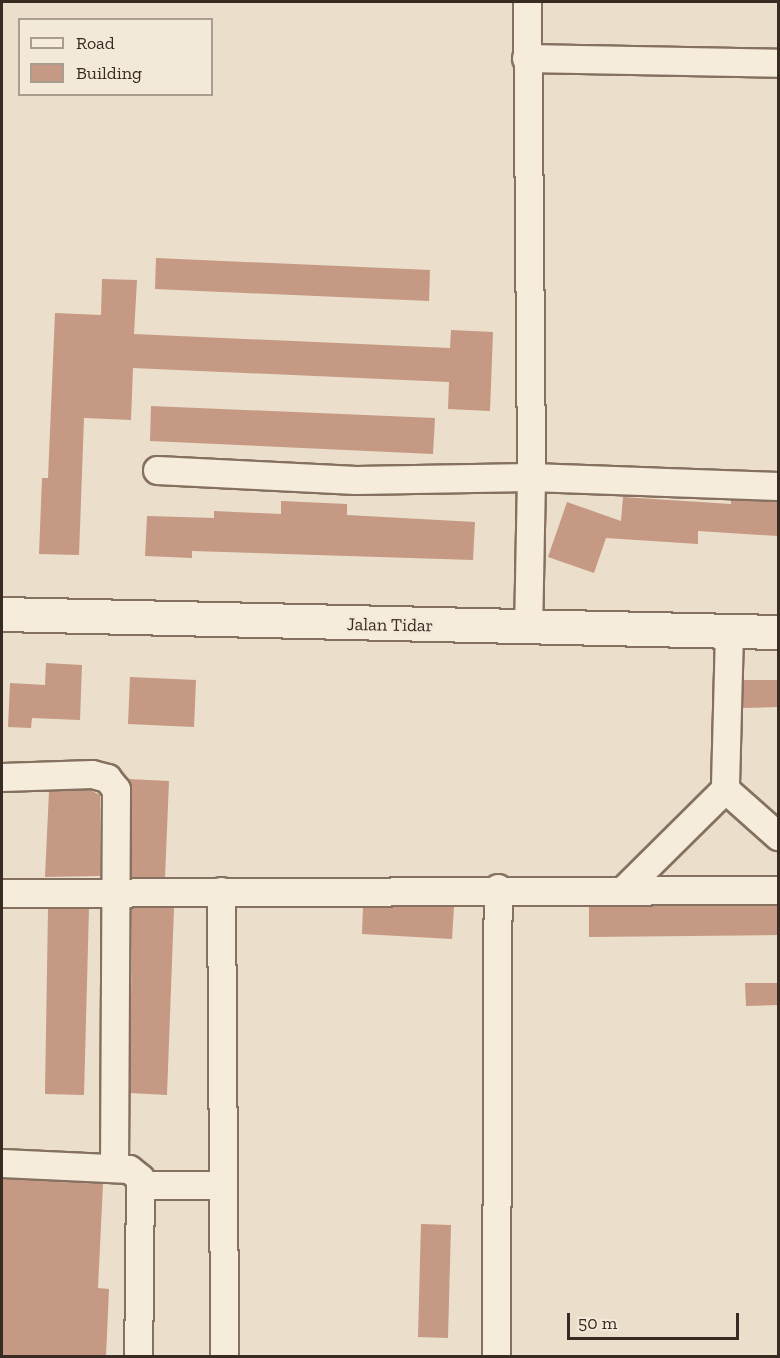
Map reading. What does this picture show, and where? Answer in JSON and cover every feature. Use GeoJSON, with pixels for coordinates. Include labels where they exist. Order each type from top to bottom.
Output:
{"type":"FeatureCollection","features":[{"type":"Feature","properties":{"kind":"main road","name":"Jalan Tidar"},"geometry":{"type":"LineString","coordinates":[[2,614],[778,632]]}},
{"type":"Feature","properties":{"kind":"street"},"geometry":{"type":"LineString","coordinates":[[527,2],[531,477],[528,627]]}},
{"type":"Feature","properties":{"kind":"street"},"geometry":{"type":"LineString","coordinates":[[526,58],[778,63]]}},
{"type":"Feature","properties":{"kind":"street"},"geometry":{"type":"LineString","coordinates":[[157,470],[356,480],[531,477],[778,486]]}},
{"type":"Feature","properties":{"kind":"street"},"geometry":{"type":"LineString","coordinates":[[623,890],[725,789],[729,632]]}},
{"type":"Feature","properties":{"kind":"street"},"geometry":{"type":"LineString","coordinates":[[2,777],[93,774],[113,783],[117,800],[114,1168]]}},
{"type":"Feature","properties":{"kind":"street"},"geometry":{"type":"LineString","coordinates":[[725,789],[778,836]]}},
{"type":"Feature","properties":{"kind":"street"},"geometry":{"type":"LineString","coordinates":[[2,893],[117,894],[498,888],[778,890]]}},
{"type":"Feature","properties":{"kind":"street"},"geometry":{"type":"LineString","coordinates":[[496,1356],[498,888]]}},
{"type":"Feature","properties":{"kind":"street"},"geometry":{"type":"LineString","coordinates":[[221,891],[221,1185],[224,1356]]}},
{"type":"Feature","properties":{"kind":"street"},"geometry":{"type":"LineString","coordinates":[[2,1163],[114,1168],[135,1172],[142,1185],[138,1356]]}},
{"type":"Feature","properties":{"kind":"street"},"geometry":{"type":"LineString","coordinates":[[142,1185],[221,1185]]}},
{"type":"Feature","properties":{"kind":"building"},"geometry":{"type":"Polygon","coordinates":[[[156,258],[430,270],[429,301],[155,289],[156,258]]]}},
{"type":"Feature","properties":{"kind":"building"},"geometry":{"type":"Polygon","coordinates":[[[102,279],[137,280],[134,334],[450,348],[451,330],[493,332],[490,411],[448,409],[449,382],[133,368],[131,420],[84,418],[79,555],[39,554],[42,478],[48,478],[55,313],[101,315],[102,279]]]}},
{"type":"Feature","properties":{"kind":"building"},"geometry":{"type":"Polygon","coordinates":[[[151,406],[435,418],[433,454],[150,441],[151,406]]]}},
{"type":"Feature","properties":{"kind":"building"},"geometry":{"type":"Polygon","coordinates":[[[623,497],[731,504],[731,500],[778,502],[778,536],[698,531],[698,544],[606,538],[594,573],[548,557],[567,502],[621,521],[623,497]]]}},
{"type":"Feature","properties":{"kind":"building"},"geometry":{"type":"Polygon","coordinates":[[[281,501],[347,504],[347,515],[475,522],[473,560],[192,551],[192,558],[145,556],[147,516],[214,518],[214,511],[281,514],[281,501]]]}},
{"type":"Feature","properties":{"kind":"building"},"geometry":{"type":"Polygon","coordinates":[[[46,663],[82,665],[80,720],[32,718],[31,728],[8,727],[10,683],[45,685],[46,663]]]}},
{"type":"Feature","properties":{"kind":"building"},"geometry":{"type":"Polygon","coordinates":[[[130,677],[196,680],[194,727],[128,724],[130,677]]]}},
{"type":"Feature","properties":{"kind":"building"},"geometry":{"type":"Polygon","coordinates":[[[744,680],[778,680],[778,707],[743,708],[744,680]]]}},
{"type":"Feature","properties":{"kind":"building"},"geometry":{"type":"Polygon","coordinates":[[[128,779],[169,781],[165,877],[131,877],[128,779]]]}},
{"type":"Feature","properties":{"kind":"building"},"geometry":{"type":"Polygon","coordinates":[[[90,790],[100,795],[100,876],[45,877],[49,791],[90,790]]]}},
{"type":"Feature","properties":{"kind":"building"},"geometry":{"type":"Polygon","coordinates":[[[589,906],[778,906],[778,935],[589,937],[589,906]]]}},
{"type":"Feature","properties":{"kind":"building"},"geometry":{"type":"Polygon","coordinates":[[[363,907],[454,907],[452,939],[362,934],[363,907]]]}},
{"type":"Feature","properties":{"kind":"building"},"geometry":{"type":"Polygon","coordinates":[[[89,908],[84,1095],[45,1094],[48,909],[89,908]]]}},
{"type":"Feature","properties":{"kind":"building"},"geometry":{"type":"Polygon","coordinates":[[[132,908],[174,908],[167,1095],[130,1093],[132,908]]]}},
{"type":"Feature","properties":{"kind":"building"},"geometry":{"type":"Polygon","coordinates":[[[745,983],[778,983],[778,1005],[746,1006],[745,983]]]}},
{"type":"Feature","properties":{"kind":"building"},"geometry":{"type":"Polygon","coordinates":[[[2,1179],[103,1184],[98,1288],[109,1289],[106,1356],[2,1356],[2,1179]]]}},
{"type":"Feature","properties":{"kind":"building"},"geometry":{"type":"Polygon","coordinates":[[[421,1224],[451,1225],[448,1338],[418,1337],[421,1224]]]}}]}
